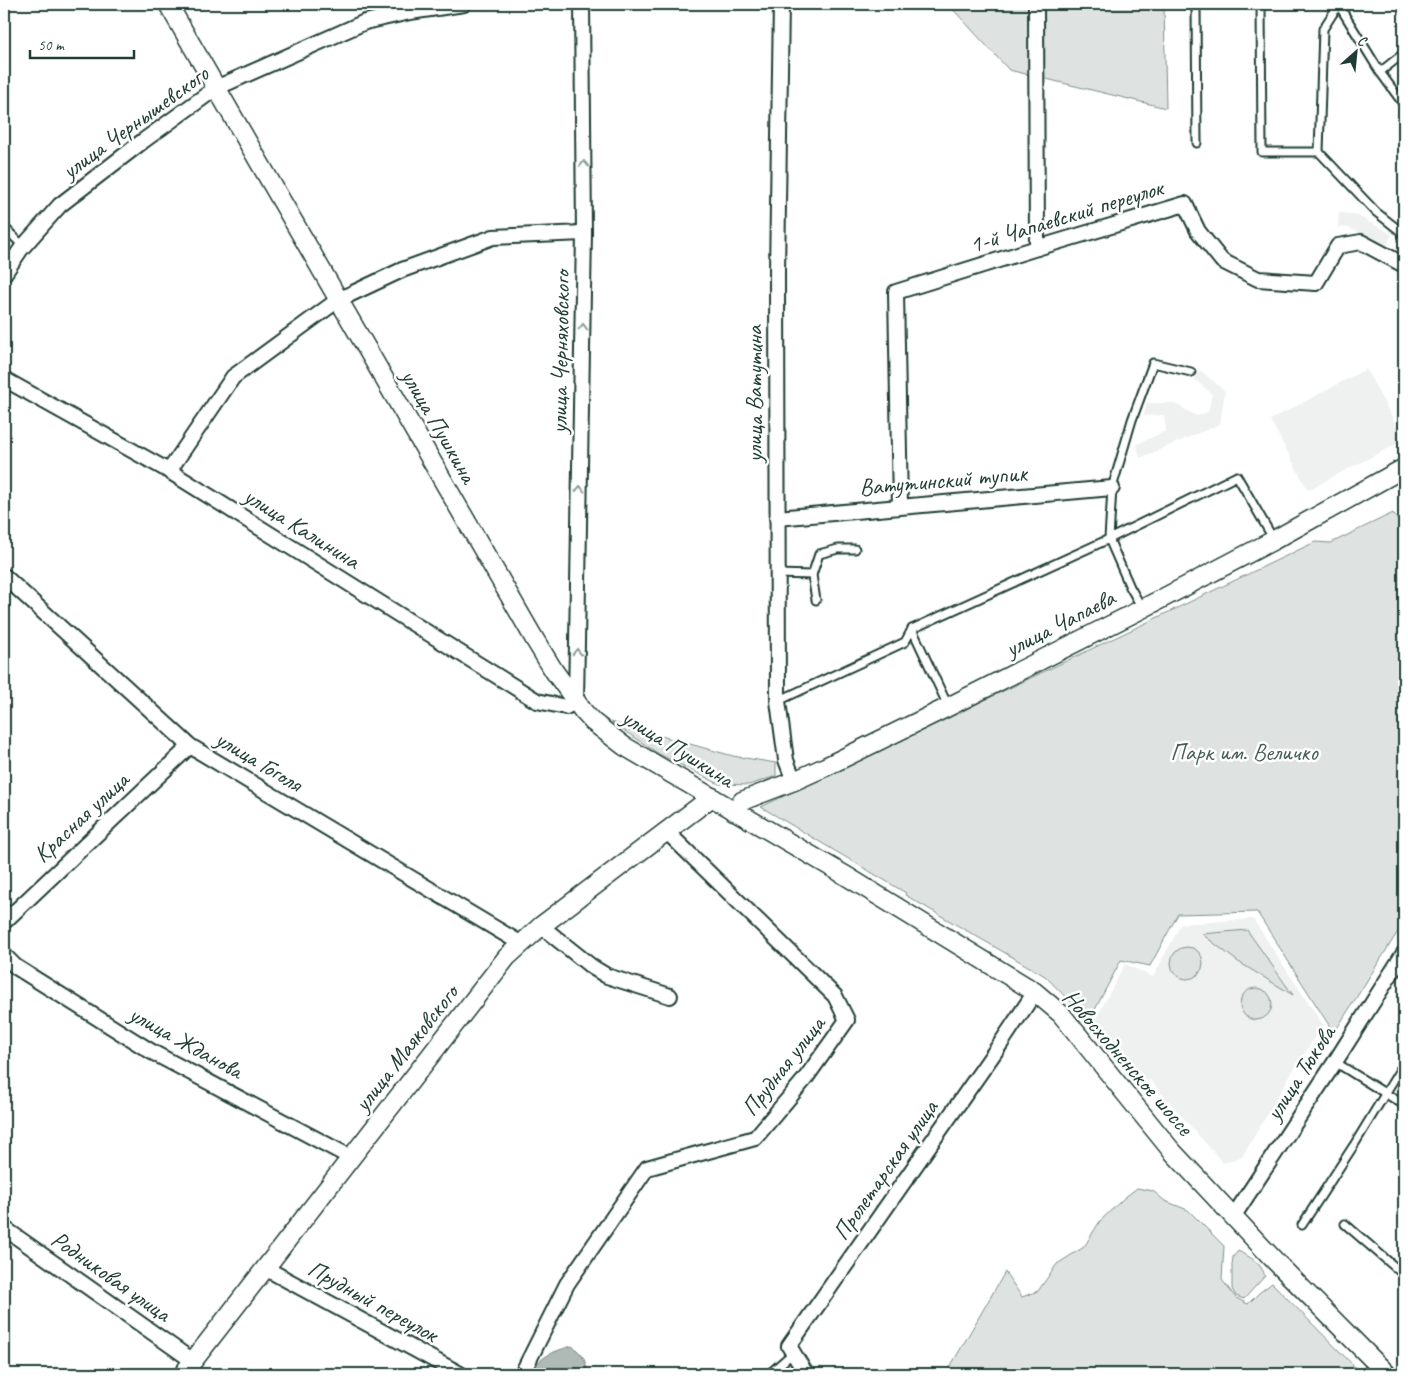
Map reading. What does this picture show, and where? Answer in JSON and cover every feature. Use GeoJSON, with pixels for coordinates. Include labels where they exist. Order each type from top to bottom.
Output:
{"type":"FeatureCollection","features":[{"type":"Feature","properties":{"kind":"street","name":"улица Пушкина"},"geometry":{"type":"LineString","coordinates":[[168,4],[554,671],[593,722],[624,746],[734,810]]}},
{"type":"Feature","properties":{"kind":"street","name":"улица Чернышевского"},"geometry":{"type":"LineString","coordinates":[[4,274],[24,246],[60,205],[216,88],[365,22],[410,12],[464,4]]}},
{"type":"Feature","properties":{"kind":"street","name":"улица Черняховского"},"geometry":{"type":"LineString","coordinates":[[576,700],[584,233],[582,4]]}},
{"type":"Feature","properties":{"kind":"street","name":"улица Ватутина"},"geometry":{"type":"LineString","coordinates":[[780,4],[777,272],[778,701],[786,760],[794,781]]}},
{"type":"Feature","properties":{"kind":"street"},"geometry":{"type":"LineString","coordinates":[[1036,4],[1037,248]]}},
{"type":"Feature","properties":{"kind":"street","name":"1-й Чапаевский переулок"},"geometry":{"type":"LineString","coordinates":[[900,506],[896,292],[1185,204],[1198,231],[1222,261],[1258,279],[1316,283],[1338,246],[1361,242],[1404,264]]}},
{"type":"Feature","properties":{"kind":"street"},"geometry":{"type":"LineString","coordinates":[[169,471],[233,377],[338,300],[402,270],[494,237],[584,233]]}},
{"type":"Feature","properties":{"kind":"street","name":"улица Калинина"},"geometry":{"type":"LineString","coordinates":[[4,379],[169,471],[537,701],[566,707],[576,700]]}},
{"type":"Feature","properties":{"kind":"street","name":"улица Чапаева"},"geometry":{"type":"LineString","coordinates":[[734,810],[742,801],[794,781],[948,707],[1142,608],[1274,540],[1404,468]]}},
{"type":"Feature","properties":{"kind":"street","name":"Ватутинский тупик"},"geometry":{"type":"LineString","coordinates":[[777,518],[1112,488]]}},
{"type":"Feature","properties":{"kind":"street","name":"улица Гоголя"},"geometry":{"type":"LineString","coordinates":[[6,581],[190,746],[520,944]]}},
{"type":"Feature","properties":{"kind":"street","name":"Красная улица"},"geometry":{"type":"LineString","coordinates":[[4,922],[190,746]]}},
{"type":"Feature","properties":{"kind":"street","name":"улица Маяковского"},"geometry":{"type":"LineString","coordinates":[[188,1367],[506,957],[541,926],[712,798]]}},
{"type":"Feature","properties":{"kind":"street","name":"Новосходненское шоссе"},"geometry":{"type":"LineString","coordinates":[[734,810],[843,874],[1035,992],[1061,1014],[1171,1150],[1233,1217],[1387,1374]]}},
{"type":"Feature","properties":{"kind":"street","name":"Прудная улица"},"geometry":{"type":"LineString","coordinates":[[522,1374],[567,1284],[647,1168],[755,1138],[805,1079],[847,1020],[835,996],[668,832]]}},
{"type":"Feature","properties":{"kind":"street"},"geometry":{"type":"LineString","coordinates":[[541,926],[592,967],[608,976],[670,996]]}},
{"type":"Feature","properties":{"kind":"street","name":"улица Тюкова"},"geometry":{"type":"LineString","coordinates":[[1233,1217],[1404,953]]}},
{"type":"Feature","properties":{"kind":"street","name":"улица Жданова"},"geometry":{"type":"LineString","coordinates":[[4,955],[16,967],[152,1052],[352,1158]]}},
{"type":"Feature","properties":{"kind":"street","name":"Пролетарская улица"},"geometry":{"type":"LineString","coordinates":[[793,1353],[789,1346],[1035,992]]}},
{"type":"Feature","properties":{"kind":"street","name":"Родниковая улица"},"geometry":{"type":"LineString","coordinates":[[4,1228],[188,1367]]}},
{"type":"Feature","properties":{"kind":"street","name":"Прудный переулок"},"geometry":{"type":"LineString","coordinates":[[265,1268],[460,1374]]}},
{"type":"Feature","properties":{"kind":"street"},"geometry":{"type":"LineString","coordinates":[[793,1353],[806,1374]]}},
{"type":"Feature","properties":{"kind":"lane"},"geometry":{"type":"LineString","coordinates":[[1196,4],[1197,143]]}},
{"type":"Feature","properties":{"kind":"lane"},"geometry":{"type":"LineString","coordinates":[[1261,4],[1262,152],[1320,152]]}},
{"type":"Feature","properties":{"kind":"lane"},"geometry":{"type":"LineString","coordinates":[[1404,104],[1380,72],[1338,4],[1323,29],[1320,152],[1376,212],[1404,234]]}},
{"type":"Feature","properties":{"kind":"lane"},"geometry":{"type":"LineString","coordinates":[[1380,72],[1404,53]]}},
{"type":"Feature","properties":{"kind":"lane"},"geometry":{"type":"LineString","coordinates":[[4,227],[24,246]]}},
{"type":"Feature","properties":{"kind":"lane"},"geometry":{"type":"LineString","coordinates":[[1142,608],[1130,587],[1109,539],[1112,488],[1132,420],[1153,363],[1191,372]]}},
{"type":"Feature","properties":{"kind":"lane"},"geometry":{"type":"LineString","coordinates":[[778,701],[905,642],[912,629],[1109,539],[1237,476],[1274,540]]}},
{"type":"Feature","properties":{"kind":"lane"},"geometry":{"type":"LineString","coordinates":[[816,600],[812,575],[819,554],[838,549],[854,549]]}},
{"type":"Feature","properties":{"kind":"lane"},"geometry":{"type":"LineString","coordinates":[[777,574],[812,575]]}},
{"type":"Feature","properties":{"kind":"lane"},"geometry":{"type":"LineString","coordinates":[[912,629],[948,707]]}},
{"type":"Feature","properties":{"kind":"lane"},"geometry":{"type":"LineString","coordinates":[[1335,1062],[1404,1105]]}},
{"type":"Feature","properties":{"kind":"lane"},"geometry":{"type":"LineString","coordinates":[[1302,1225],[1404,1063]]}},
{"type":"Feature","properties":{"kind":"lane"},"geometry":{"type":"LineString","coordinates":[[1345,1224],[1404,1275]]}},
{"type":"Feature","properties":{"kind":"lane"},"geometry":{"type":"LineString","coordinates":[[769,1374],[793,1353]]}},
{"type":"Feature","properties":{"kind":"shaded area"},"geometry":{"type":"Polygon","coordinates":[[[1339,213],[1354,214],[1392,234],[1387,246],[1349,228],[1338,227],[1339,213]]]}},
{"type":"Feature","properties":{"kind":"shaded area"},"geometry":{"type":"Polygon","coordinates":[[[1366,369],[1404,440],[1308,490],[1270,420],[1366,369]]]}},
{"type":"Feature","properties":{"kind":"shaded area"},"geometry":{"type":"Polygon","coordinates":[[[1200,370],[1225,391],[1220,424],[1140,458],[1137,444],[1166,431],[1164,415],[1144,416],[1147,403],[1173,403],[1197,416],[1208,412],[1212,394],[1194,379],[1200,370]]]}},
{"type":"Feature","properties":{"kind":"shaded area"},"geometry":{"type":"Polygon","coordinates":[[[1253,919],[1323,1025],[1291,1074],[1242,1157],[1223,1163],[1150,1080],[1139,1081],[1126,1065],[1128,1060],[1093,1024],[1125,964],[1153,977],[1181,924],[1253,919]]]}},
{"type":"Feature","properties":{"kind":"shaded area"},"geometry":{"type":"Polygon","coordinates":[[[572,1346],[584,1358],[587,1374],[532,1374],[538,1363],[548,1355],[572,1346]]]}},
{"type":"Feature","properties":{"kind":"green space"},"geometry":{"type":"Polygon","coordinates":[[[948,4],[1164,4],[1166,108],[1009,70],[948,4]]]}},
{"type":"Feature","properties":{"kind":"green space","name":"Парк им. Величко"},"geometry":{"type":"Polygon","coordinates":[[[1393,513],[1404,531],[1404,922],[1334,1033],[1257,912],[1178,914],[1150,966],[1121,960],[1089,1021],[1045,976],[905,895],[906,893],[761,807],[1315,542],[1331,543],[1393,513]]]}},
{"type":"Feature","properties":{"kind":"green space"},"geometry":{"type":"Polygon","coordinates":[[[611,722],[733,756],[776,763],[776,776],[749,785],[719,784],[659,754],[611,722]]]}},
{"type":"Feature","properties":{"kind":"green space"},"geometry":{"type":"Polygon","coordinates":[[[1247,930],[1293,995],[1237,961],[1202,934],[1247,930]]]}},
{"type":"Feature","properties":{"kind":"green space"},"geometry":{"type":"Polygon","coordinates":[[[1187,947],[1193,948],[1198,952],[1202,957],[1202,969],[1198,974],[1193,978],[1187,979],[1181,978],[1176,974],[1172,969],[1171,963],[1172,957],[1176,952],[1181,948],[1187,947]]]}},
{"type":"Feature","properties":{"kind":"green space"},"geometry":{"type":"Polygon","coordinates":[[[1256,988],[1262,989],[1267,993],[1271,998],[1271,1010],[1267,1015],[1262,1019],[1256,1020],[1250,1019],[1245,1015],[1241,1010],[1240,1004],[1241,998],[1245,993],[1250,989],[1256,988]]]}},
{"type":"Feature","properties":{"kind":"green space"},"geometry":{"type":"Polygon","coordinates":[[[1137,1188],[1153,1191],[1165,1201],[1188,1210],[1224,1246],[1222,1280],[1236,1298],[1248,1304],[1272,1283],[1362,1374],[946,1374],[1005,1272],[1022,1297],[1038,1291],[1057,1264],[1084,1247],[1100,1221],[1137,1188]]]}},
{"type":"Feature","properties":{"kind":"green space"},"geometry":{"type":"Polygon","coordinates":[[[1238,1251],[1258,1264],[1265,1276],[1244,1299],[1236,1296],[1232,1289],[1233,1257],[1238,1251]]]}}]}
